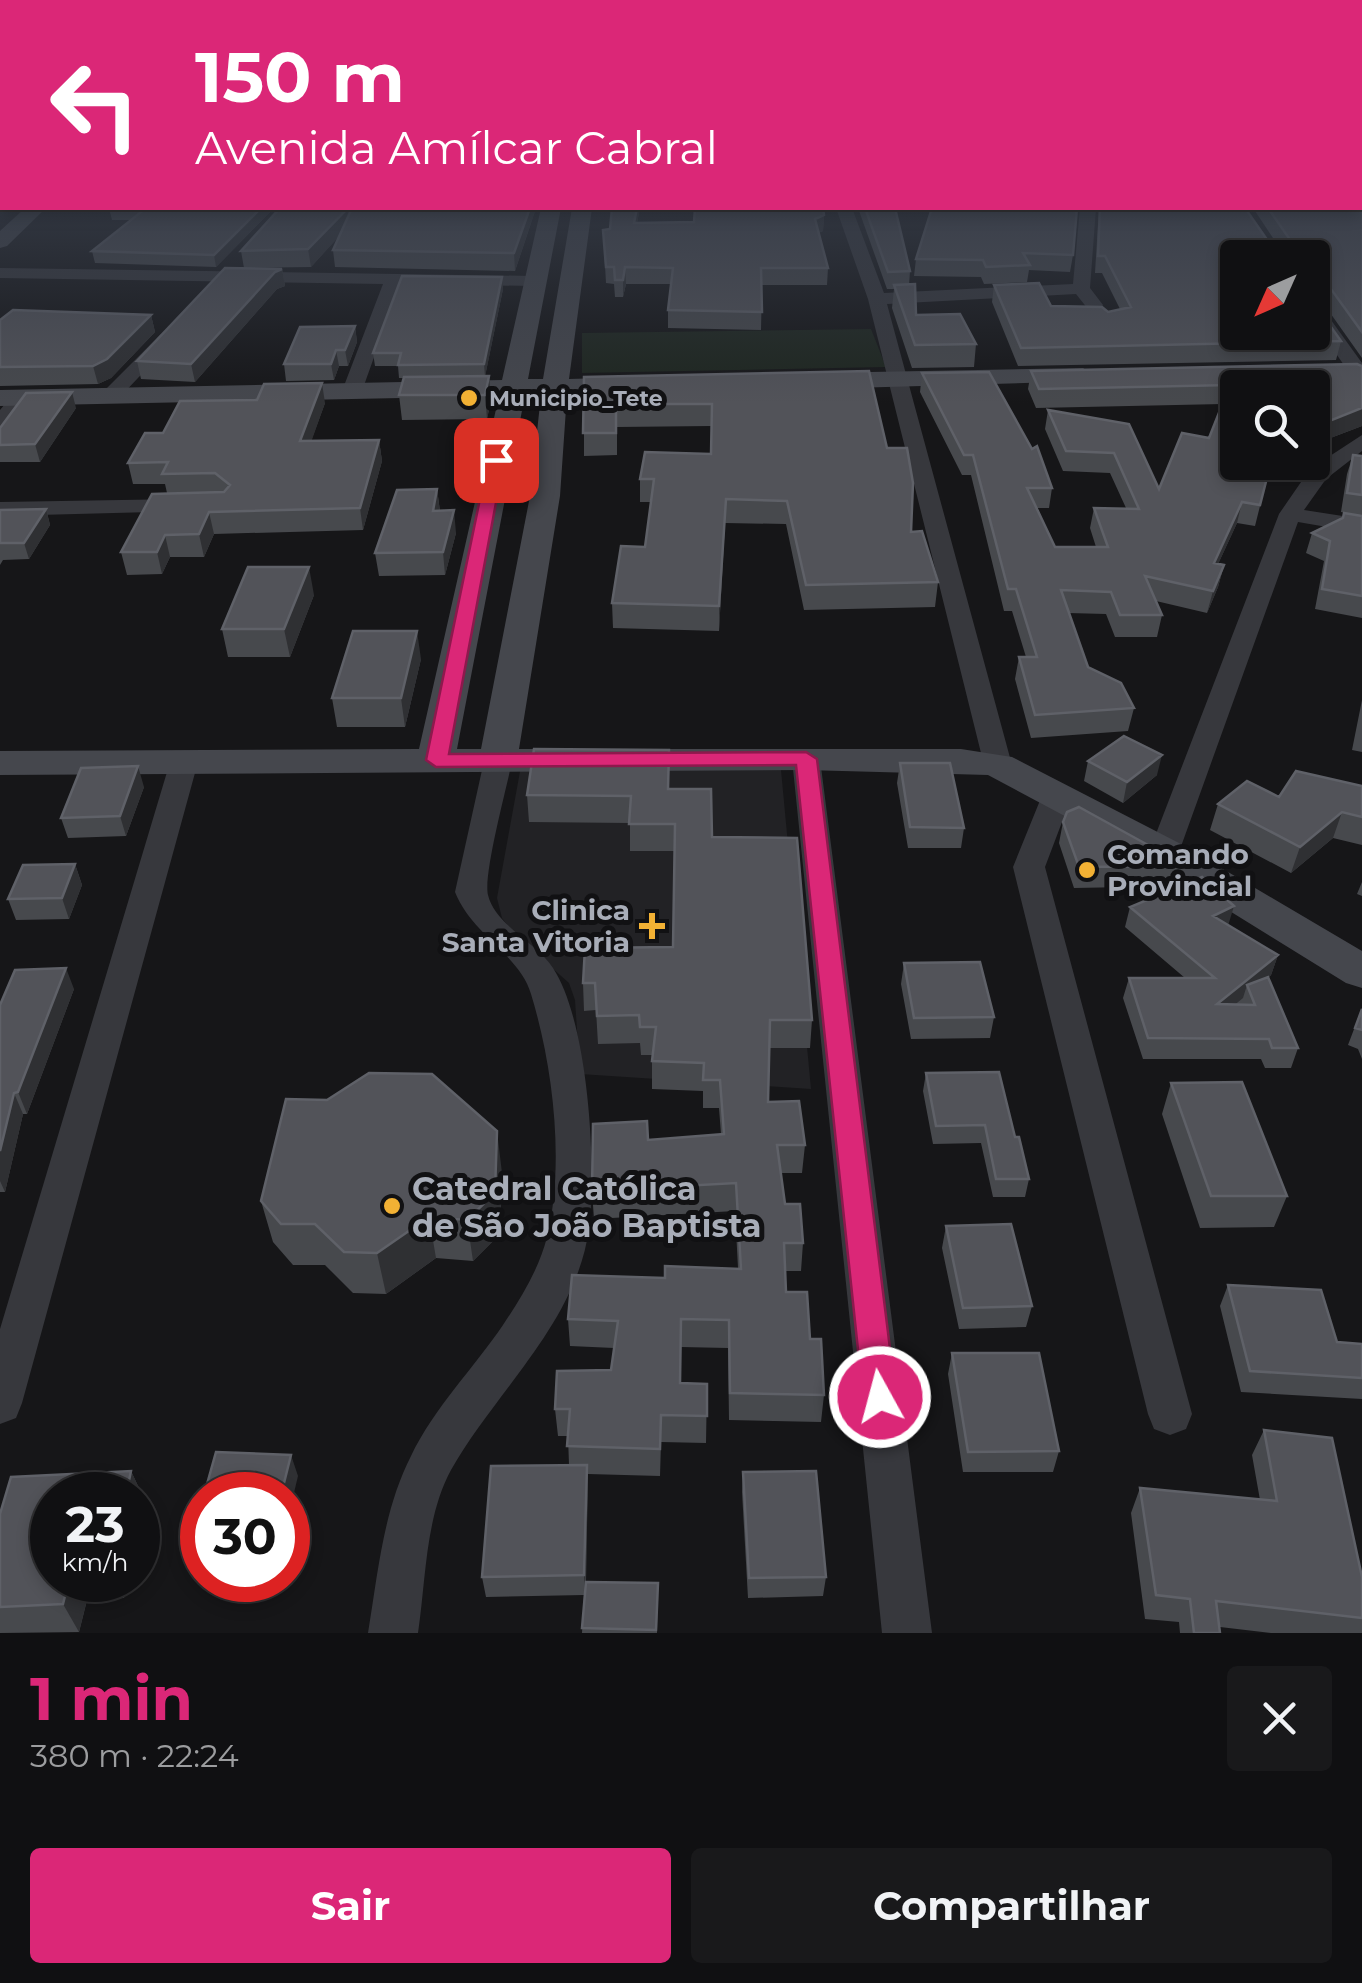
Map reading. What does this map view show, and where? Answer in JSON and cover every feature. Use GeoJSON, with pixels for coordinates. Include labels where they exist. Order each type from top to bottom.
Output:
{"type":"FeatureCollection","features":[{"type":"Feature","properties":{"kind":"street"},"geometry":{"type":"LineString","coordinates":[[436,760],[540,251]]}},
{"type":"Feature","properties":{"kind":"street"},"geometry":{"type":"LineString","coordinates":[[394,1633],[421,1486],[434,1456],[497,1372],[542,1298],[569,1230],[570,1118],[548,992],[528,959],[476,911],[472,892],[545,496],[555,388],[576,251]]}},
{"type":"Feature","properties":{"kind":"street"},"geometry":{"type":"LineString","coordinates":[[860,251],[877,299],[998,765]]}},
{"type":"Feature","properties":{"kind":"street"},"geometry":{"type":"LineString","coordinates":[[1085,251],[1082,289],[1112,322]]}},
{"type":"Feature","properties":{"kind":"street"},"geometry":{"type":"LineString","coordinates":[[0,273],[234,268],[393,279],[533,281]]}},
{"type":"Feature","properties":{"kind":"street"},"geometry":{"type":"LineString","coordinates":[[202,302],[234,268]]}},
{"type":"Feature","properties":{"kind":"street"},"geometry":{"type":"LineString","coordinates":[[352,391],[393,279]]}},
{"type":"Feature","properties":{"kind":"street"},"geometry":{"type":"LineString","coordinates":[[877,299],[1082,289]]}},
{"type":"Feature","properties":{"kind":"street"},"geometry":{"type":"LineString","coordinates":[[112,395],[176,328]]}},
{"type":"Feature","properties":{"kind":"street"},"geometry":{"type":"LineString","coordinates":[[1330,331],[1361,373]]}},
{"type":"Feature","properties":{"kind":"street"},"geometry":{"type":"LineString","coordinates":[[1330,372],[1361,373]]}},
{"type":"Feature","properties":{"kind":"street"},"geometry":{"type":"LineString","coordinates":[[783,382],[1108,376]]}},
{"type":"Feature","properties":{"kind":"street"},"geometry":{"type":"LineString","coordinates":[[0,424],[10,398],[669,384]]}},
{"type":"Feature","properties":{"kind":"street"},"geometry":{"type":"LineString","coordinates":[[1164,852],[1290,514],[1318,474],[1362,441]]}},
{"type":"Feature","properties":{"kind":"street"},"geometry":{"type":"LineString","coordinates":[[0,509],[202,506]]}},
{"type":"Feature","properties":{"kind":"street"},"geometry":{"type":"LineString","coordinates":[[1290,514],[1362,526]]}},
{"type":"Feature","properties":{"kind":"street"},"geometry":{"type":"LineString","coordinates":[[806,759],[907,1633]]}},
{"type":"Feature","properties":{"kind":"street"},"geometry":{"type":"LineString","coordinates":[[0,763],[806,759],[962,760],[998,765],[1164,852],[1362,972]]}},
{"type":"Feature","properties":{"kind":"street"},"geometry":{"type":"LineString","coordinates":[[0,1402],[184,762]]}},
{"type":"Feature","properties":{"kind":"street"},"geometry":{"type":"LineString","coordinates":[[1058,794],[1029,867],[1170,1414]]}},
{"type":"Feature","properties":{"kind":"shaded area"},"geometry":{"type":"Polygon","coordinates":[[[871,329],[886,367],[582,373],[582,333],[871,329]]]}},
{"type":"Feature","properties":{"kind":"shaded area","name":"Clinica Santa Vitoria"},"geometry":{"type":"Polygon","coordinates":[[[521,766],[781,770],[811,1089],[580,1074],[575,1000],[569,983],[515,935],[502,918],[497,898],[521,766]]]}},
{"type":"Feature","properties":{"kind":"building"},"geometry":{"type":"Polygon","coordinates":[[[98,251],[218,251],[214,255],[98,251]]]}},
{"type":"Feature","properties":{"kind":"building"},"geometry":{"type":"Polygon","coordinates":[[[406,251],[515,251],[514,253],[406,251]]]}},
{"type":"Feature","properties":{"kind":"building"},"geometry":{"type":"Polygon","coordinates":[[[605,251],[824,251],[828,268],[761,268],[762,312],[668,310],[673,268],[625,267],[623,280],[615,280],[614,267],[606,267],[605,251]]]}},
{"type":"Feature","properties":{"kind":"building"},"geometry":{"type":"Polygon","coordinates":[[[881,251],[905,251],[910,271],[888,272],[881,251]]]}},
{"type":"Feature","properties":{"kind":"building"},"geometry":{"type":"Polygon","coordinates":[[[918,251],[1073,251],[1073,255],[1023,253],[1030,265],[986,267],[983,260],[916,259],[918,251]]]}},
{"type":"Feature","properties":{"kind":"building"},"geometry":{"type":"Polygon","coordinates":[[[1098,251],[1220,251],[1220,344],[1021,348],[994,285],[1039,283],[1051,306],[1102,307],[1108,312],[1131,307],[1105,256],[1098,256],[1098,251]]]}},
{"type":"Feature","properties":{"kind":"building"},"geometry":{"type":"Polygon","coordinates":[[[1330,251],[1362,251],[1362,332],[1330,288],[1330,251]]]}},
{"type":"Feature","properties":{"kind":"building"},"geometry":{"type":"Polygon","coordinates":[[[225,268],[282,269],[191,364],[137,361],[225,268]]]}},
{"type":"Feature","properties":{"kind":"building"},"geometry":{"type":"Polygon","coordinates":[[[402,276],[502,277],[484,364],[398,365],[401,353],[373,353],[402,276]]]}},
{"type":"Feature","properties":{"kind":"building"},"geometry":{"type":"Polygon","coordinates":[[[915,284],[916,315],[960,314],[976,344],[915,345],[894,285],[915,284]]]}},
{"type":"Feature","properties":{"kind":"building"},"geometry":{"type":"Polygon","coordinates":[[[13,310],[151,315],[107,359],[93,366],[0,367],[0,320],[13,310]]]}},
{"type":"Feature","properties":{"kind":"building"},"geometry":{"type":"Polygon","coordinates":[[[355,326],[345,350],[336,350],[331,364],[284,364],[300,327],[355,326]]]}},
{"type":"Feature","properties":{"kind":"building"},"geometry":{"type":"Polygon","coordinates":[[[1330,326],[1341,341],[1330,341],[1330,326]]]}},
{"type":"Feature","properties":{"kind":"building"},"geometry":{"type":"Polygon","coordinates":[[[1357,364],[1362,366],[1362,408],[1330,421],[1330,370],[1220,370],[1220,385],[1039,389],[1031,371],[1357,364]]]}},
{"type":"Feature","properties":{"kind":"building"},"geometry":{"type":"Polygon","coordinates":[[[869,371],[887,448],[907,448],[913,483],[911,532],[922,531],[938,582],[806,585],[787,501],[726,499],[719,606],[612,603],[621,546],[645,547],[654,479],[640,479],[645,452],[711,454],[712,404],[616,404],[616,433],[583,433],[584,377],[869,371]]]}},
{"type":"Feature","properties":{"kind":"building"},"geometry":{"type":"Polygon","coordinates":[[[989,372],[1032,449],[1037,446],[1052,488],[1027,488],[1055,547],[1108,547],[1094,508],[1139,509],[1114,453],[1066,451],[1048,410],[1129,424],[1159,489],[1182,433],[1209,438],[1220,410],[1220,480],[1266,480],[1260,505],[1242,502],[1214,563],[1224,565],[1213,591],[1145,576],[1162,615],[1120,615],[1111,592],[1061,590],[1088,667],[1121,683],[1134,708],[1035,715],[1019,657],[1037,657],[1016,589],[1008,589],[973,455],[964,455],[922,373],[989,372]]]}},
{"type":"Feature","properties":{"kind":"building"},"geometry":{"type":"Polygon","coordinates":[[[489,376],[485,395],[399,395],[404,377],[489,376]]]}},
{"type":"Feature","properties":{"kind":"building"},"geometry":{"type":"Polygon","coordinates":[[[322,383],[300,441],[379,440],[360,508],[209,512],[199,534],[165,535],[157,552],[121,552],[152,494],[224,492],[230,485],[215,473],[162,474],[168,462],[128,463],[145,433],[163,433],[180,401],[257,400],[264,384],[322,383]]]}},
{"type":"Feature","properties":{"kind":"building"},"geometry":{"type":"Polygon","coordinates":[[[72,392],[35,444],[0,445],[0,428],[26,393],[72,392]]]}},
{"type":"Feature","properties":{"kind":"building"},"geometry":{"type":"Polygon","coordinates":[[[1353,455],[1362,456],[1362,495],[1347,493],[1353,455]]]}},
{"type":"Feature","properties":{"kind":"building"},"geometry":{"type":"Polygon","coordinates":[[[437,489],[433,511],[454,510],[443,552],[375,553],[397,490],[437,489]]]}},
{"type":"Feature","properties":{"kind":"building"},"geometry":{"type":"Polygon","coordinates":[[[46,509],[24,543],[0,543],[0,510],[46,509]]]}},
{"type":"Feature","properties":{"kind":"building"},"geometry":{"type":"Polygon","coordinates":[[[1344,513],[1362,516],[1362,596],[1322,589],[1330,541],[1312,533],[1343,518],[1344,513]]]}},
{"type":"Feature","properties":{"kind":"building"},"geometry":{"type":"Polygon","coordinates":[[[248,567],[309,567],[284,629],[222,629],[248,567]]]}},
{"type":"Feature","properties":{"kind":"building"},"geometry":{"type":"Polygon","coordinates":[[[353,631],[417,631],[401,698],[332,698],[353,631]]]}},
{"type":"Feature","properties":{"kind":"building"},"geometry":{"type":"Polygon","coordinates":[[[1124,736],[1162,755],[1127,782],[1088,761],[1124,736]]]}},
{"type":"Feature","properties":{"kind":"building"},"geometry":{"type":"Polygon","coordinates":[[[534,749],[669,750],[668,789],[711,789],[712,837],[797,838],[812,1020],[770,1020],[768,1102],[799,1101],[805,1145],[777,1145],[785,1204],[800,1204],[803,1243],[784,1243],[786,1292],[807,1292],[810,1339],[821,1339],[824,1395],[730,1393],[729,1320],[681,1319],[680,1383],[707,1384],[707,1416],[661,1415],[660,1449],[567,1446],[570,1409],[555,1409],[557,1371],[611,1370],[618,1321],[568,1319],[572,1275],[665,1278],[665,1266],[741,1269],[736,1183],[592,1191],[593,1124],[647,1121],[648,1140],[724,1134],[720,1080],[703,1080],[704,1063],[652,1061],[656,1027],[640,1027],[639,1015],[597,1016],[595,983],[583,983],[585,948],[673,947],[675,824],[629,824],[631,796],[527,795],[534,749]]]}},
{"type":"Feature","properties":{"kind":"building"},"geometry":{"type":"Polygon","coordinates":[[[900,763],[950,763],[964,828],[910,827],[900,763]]]}},
{"type":"Feature","properties":{"kind":"building"},"geometry":{"type":"Polygon","coordinates":[[[138,766],[120,816],[61,818],[81,768],[138,766]]]}},
{"type":"Feature","properties":{"kind":"building"},"geometry":{"type":"Polygon","coordinates":[[[1296,771],[1362,786],[1362,817],[1342,812],[1300,847],[1218,804],[1247,781],[1279,797],[1296,771]]]}},
{"type":"Feature","properties":{"kind":"building"},"geometry":{"type":"Polygon","coordinates":[[[1079,807],[1186,866],[1079,867],[1063,822],[1067,812],[1079,807]]]}},
{"type":"Feature","properties":{"kind":"building"},"geometry":{"type":"Polygon","coordinates":[[[75,864],[62,898],[8,899],[23,865],[75,864]]]}},
{"type":"Feature","properties":{"kind":"building"},"geometry":{"type":"Polygon","coordinates":[[[1202,877],[1234,906],[1213,916],[1278,955],[1217,1004],[1255,1005],[1247,985],[1268,977],[1298,1048],[1272,1048],[1269,1039],[1148,1038],[1129,978],[1215,978],[1130,907],[1202,877]]]}},
{"type":"Feature","properties":{"kind":"building"},"geometry":{"type":"Polygon","coordinates":[[[980,962],[994,1017],[914,1018],[904,963],[980,962]]]}},
{"type":"Feature","properties":{"kind":"building"},"geometry":{"type":"Polygon","coordinates":[[[66,968],[18,1092],[14,1093],[0,1151],[0,1005],[15,970],[66,968]]]}},
{"type":"Feature","properties":{"kind":"building"},"geometry":{"type":"Polygon","coordinates":[[[1362,1009],[1362,1030],[1355,1028],[1362,1009]]]}},
{"type":"Feature","properties":{"kind":"building"},"geometry":{"type":"Polygon","coordinates":[[[999,1072],[1029,1179],[996,1179],[985,1125],[936,1126],[926,1073],[999,1072]]]}},
{"type":"Feature","properties":{"kind":"building","name":"Catedral Católica de São João Baptista"},"geometry":{"type":"Polygon","coordinates":[[[369,1073],[432,1074],[497,1131],[495,1193],[467,1220],[429,1217],[377,1253],[344,1252],[315,1224],[281,1224],[261,1201],[286,1099],[327,1100],[369,1073]]]}},
{"type":"Feature","properties":{"kind":"building"},"geometry":{"type":"Polygon","coordinates":[[[1242,1082],[1287,1196],[1211,1196],[1171,1083],[1242,1082]]]}},
{"type":"Feature","properties":{"kind":"building"},"geometry":{"type":"Polygon","coordinates":[[[1011,1224],[1032,1306],[963,1308],[946,1226],[1011,1224]]]}},
{"type":"Feature","properties":{"kind":"building"},"geometry":{"type":"Polygon","coordinates":[[[1228,1285],[1321,1290],[1337,1342],[1362,1344],[1362,1378],[1250,1371],[1228,1285]]]}},
{"type":"Feature","properties":{"kind":"building"},"geometry":{"type":"Polygon","coordinates":[[[952,1353],[1039,1353],[1059,1451],[968,1452],[952,1353]]]}},
{"type":"Feature","properties":{"kind":"building"},"geometry":{"type":"Polygon","coordinates":[[[1264,1430],[1332,1438],[1362,1577],[1362,1618],[1216,1601],[1220,1633],[1194,1633],[1190,1599],[1156,1595],[1140,1488],[1277,1501],[1264,1430]]]}},
{"type":"Feature","properties":{"kind":"building"},"geometry":{"type":"Polygon","coordinates":[[[216,1452],[291,1455],[287,1472],[210,1472],[216,1452]]]}},
{"type":"Feature","properties":{"kind":"building"},"geometry":{"type":"Polygon","coordinates":[[[587,1465],[584,1575],[482,1577],[491,1466],[587,1465]]]}},
{"type":"Feature","properties":{"kind":"building"},"geometry":{"type":"Polygon","coordinates":[[[816,1471],[826,1577],[749,1578],[743,1472],[816,1471]]]}},
{"type":"Feature","properties":{"kind":"building"},"geometry":{"type":"Polygon","coordinates":[[[30,1476],[30,1602],[63,1604],[0,1607],[0,1514],[11,1477],[30,1476]]]}},
{"type":"Feature","properties":{"kind":"building"},"geometry":{"type":"Polygon","coordinates":[[[586,1582],[658,1583],[656,1630],[582,1628],[586,1582]]]}},
{"type":"Feature","properties":{"kind":"place","name":"Municipio_Tete"},"geometry":{"type":"Point","coordinates":[469,398]}},
{"type":"Feature","properties":{"kind":"place","name":"Comando Provincial"},"geometry":{"type":"Point","coordinates":[1087,870]}},
{"type":"Feature","properties":{"kind":"place","name":"Clinica Santa Vitoria"},"geometry":{"type":"Point","coordinates":[652,926]}},
{"type":"Feature","properties":{"kind":"place","name":"Catedral Católica de São João Baptista"},"geometry":{"type":"Point","coordinates":[392,1206]}},
{"type":"Feature","properties":{"kind":"route"},"geometry":{"type":"LineString","coordinates":[[496,460],[436,760],[806,759],[880,1397]]}}]}
